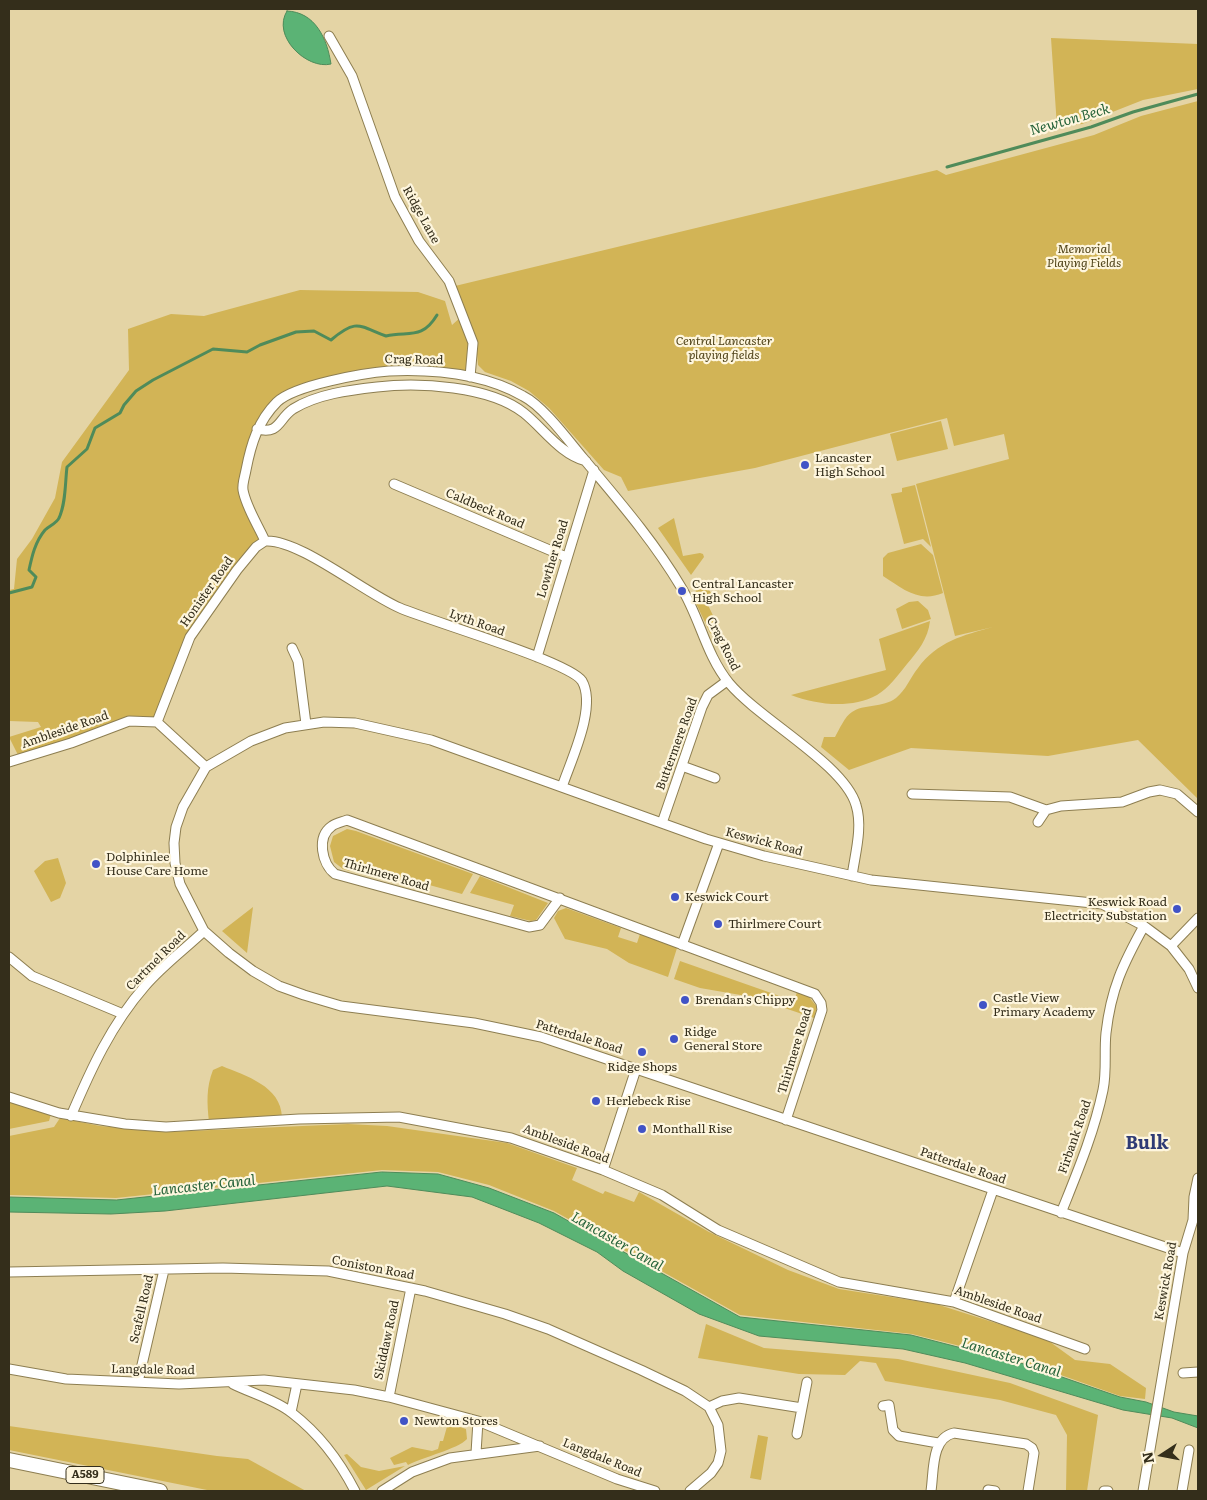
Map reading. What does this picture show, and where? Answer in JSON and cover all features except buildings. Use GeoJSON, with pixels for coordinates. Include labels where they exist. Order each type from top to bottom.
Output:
{"type":"FeatureCollection","features":[{"type":"Feature","properties":{"kind":"main road","name":"A589"},"geometry":{"type":"LineString","coordinates":[[9,1460],[160,1491]]}},
{"type":"Feature","properties":{"kind":"street","name":"Ridge Lane"},"geometry":{"type":"LineString","coordinates":[[329,36],[352,76],[395,197],[418,241],[449,281],[473,343],[470,377]]}},
{"type":"Feature","properties":{"kind":"street","name":"Crag Road"},"geometry":{"type":"LineString","coordinates":[[265,541],[243,489],[251,442],[278,400],[323,383],[376,372],[403,370],[470,377],[500,384],[526,397],[562,432],[628,510],[681,586],[705,640],[727,681],[745,700],[842,779],[851,792],[857,806],[858,828],[852,876]]}},
{"type":"Feature","properties":{"kind":"street","name":"Crag Road"},"geometry":{"type":"LineString","coordinates":[[258,429],[268,432],[273,430],[292,410],[316,398],[379,387],[451,388],[490,395],[508,402],[524,412],[574,458],[586,461]]}},
{"type":"Feature","properties":{"kind":"street","name":"Lowther Road"},"geometry":{"type":"LineString","coordinates":[[537,657],[594,470]]}},
{"type":"Feature","properties":{"kind":"street","name":"Caldbeck Road"},"geometry":{"type":"LineString","coordinates":[[394,484],[566,557]]}},
{"type":"Feature","properties":{"kind":"street","name":"Lyth Road"},"geometry":{"type":"LineString","coordinates":[[265,541],[278,542],[308,556],[366,592],[398,608],[537,657],[571,672],[582,681],[586,694],[587,712],[562,787]]}},
{"type":"Feature","properties":{"kind":"street","name":"Honister Road"},"geometry":{"type":"LineString","coordinates":[[158,722],[190,637],[237,570],[256,547],[265,541]]}},
{"type":"Feature","properties":{"kind":"street"},"geometry":{"type":"LineString","coordinates":[[292,648],[298,661],[306,724]]}},
{"type":"Feature","properties":{"kind":"street","name":"Buttermere Road"},"geometry":{"type":"LineString","coordinates":[[662,824],[696,723],[708,695],[727,681]]}},
{"type":"Feature","properties":{"kind":"street","name":"Ambleside Road"},"geometry":{"type":"LineString","coordinates":[[9,762],[71,743],[129,721],[158,722]]}},
{"type":"Feature","properties":{"kind":"street","name":"Keswick Road"},"geometry":{"type":"LineString","coordinates":[[206,767],[270,732],[306,724],[345,721],[431,740],[662,824],[764,856],[852,876],[939,888],[1102,904],[1144,926],[1172,946],[1189,970],[1198,988]]}},
{"type":"Feature","properties":{"kind":"street"},"geometry":{"type":"LineString","coordinates":[[158,722],[206,767]]}},
{"type":"Feature","properties":{"kind":"street"},"geometry":{"type":"LineString","coordinates":[[682,766],[715,778]]}},
{"type":"Feature","properties":{"kind":"street","name":"Patterdale Road"},"geometry":{"type":"LineString","coordinates":[[206,767],[183,807],[174,843],[180,884],[204,931],[253,971],[279,986],[304,996],[341,1006],[474,1023],[540,1037],[1183,1253]]}},
{"type":"Feature","properties":{"kind":"street"},"geometry":{"type":"LineString","coordinates":[[912,794],[1010,797],[1046,810],[1061,806],[1122,802],[1160,790],[1177,794],[1198,812]]}},
{"type":"Feature","properties":{"kind":"street"},"geometry":{"type":"LineString","coordinates":[[1038,822],[1046,810]]}},
{"type":"Feature","properties":{"kind":"street","name":"Thirlmere Road"},"geometry":{"type":"LineString","coordinates":[[560,898],[540,925],[529,927],[335,874],[330,870],[323,858],[325,837],[331,826],[347,820],[560,898],[815,994],[821,1002],[822,1010],[786,1120]]}},
{"type":"Feature","properties":{"kind":"street"},"geometry":{"type":"LineString","coordinates":[[682,945],[719,843]]}},
{"type":"Feature","properties":{"kind":"street"},"geometry":{"type":"LineString","coordinates":[[1172,946],[1198,918]]}},
{"type":"Feature","properties":{"kind":"street","name":"Firbank Road"},"geometry":{"type":"LineString","coordinates":[[1061,1213],[1096,1121],[1104,1087],[1106,1035],[1115,984],[1122,965],[1144,926]]}},
{"type":"Feature","properties":{"kind":"street","name":"Cartmel Road"},"geometry":{"type":"LineString","coordinates":[[71,1116],[100,1050],[123,1014],[146,985],[204,931]]}},
{"type":"Feature","properties":{"kind":"street"},"geometry":{"type":"LineString","coordinates":[[9,957],[32,976],[123,1014]]}},
{"type":"Feature","properties":{"kind":"street"},"geometry":{"type":"LineString","coordinates":[[603,1170],[636,1069]]}},
{"type":"Feature","properties":{"kind":"street","name":"Ambleside Road"},"geometry":{"type":"LineString","coordinates":[[9,1097],[71,1116],[124,1124],[166,1127],[299,1119],[399,1117],[511,1138],[603,1170],[662,1195],[718,1230],[839,1282],[954,1302],[1085,1349]]}},
{"type":"Feature","properties":{"kind":"street","name":"Keswick Road"},"geometry":{"type":"LineString","coordinates":[[1143,1491],[1183,1253],[1196,1220],[1194,1197],[1198,1178]]}},
{"type":"Feature","properties":{"kind":"street"},"geometry":{"type":"LineString","coordinates":[[954,1302],[993,1190]]}},
{"type":"Feature","properties":{"kind":"street","name":"Coniston Road"},"geometry":{"type":"LineString","coordinates":[[9,1272],[223,1268],[328,1271],[411,1288],[497,1311],[548,1329],[685,1391],[709,1407]]}},
{"type":"Feature","properties":{"kind":"street","name":"Scafell Road"},"geometry":{"type":"LineString","coordinates":[[138,1382],[164,1270]]}},
{"type":"Feature","properties":{"kind":"street","name":"Skiddaw Road"},"geometry":{"type":"LineString","coordinates":[[388,1397],[411,1288]]}},
{"type":"Feature","properties":{"kind":"street","name":"Langdale Road"},"geometry":{"type":"LineString","coordinates":[[9,1369],[66,1379],[230,1383],[264,1380],[388,1397],[478,1422],[617,1479],[655,1491]]}},
{"type":"Feature","properties":{"kind":"street"},"geometry":{"type":"LineString","coordinates":[[1183,1373],[1198,1372]]}},
{"type":"Feature","properties":{"kind":"street"},"geometry":{"type":"LineString","coordinates":[[797,1434],[807,1382]]}},
{"type":"Feature","properties":{"kind":"street"},"geometry":{"type":"LineString","coordinates":[[230,1383],[291,1412],[320,1440],[345,1473],[355,1491]]}},
{"type":"Feature","properties":{"kind":"street"},"geometry":{"type":"LineString","coordinates":[[291,1412],[297,1384]]}},
{"type":"Feature","properties":{"kind":"street"},"geometry":{"type":"LineString","coordinates":[[690,1491],[712,1473],[718,1463],[721,1450],[718,1425],[709,1407],[722,1401],[739,1398],[802,1408]]}},
{"type":"Feature","properties":{"kind":"street"},"geometry":{"type":"LineString","coordinates":[[883,1406],[889,1405],[893,1430],[899,1436],[938,1444]]}},
{"type":"Feature","properties":{"kind":"street"},"geometry":{"type":"LineString","coordinates":[[476,1453],[478,1422]]}},
{"type":"Feature","properties":{"kind":"street"},"geometry":{"type":"LineString","coordinates":[[931,1491],[938,1444],[946,1435],[954,1433],[1026,1444],[1032,1448],[1034,1454],[1028,1491]]}},
{"type":"Feature","properties":{"kind":"street","name":"Langdale Road"},"geometry":{"type":"LineString","coordinates":[[382,1491],[412,1472],[450,1458],[476,1453],[540,1446]]}},
{"type":"Feature","properties":{"kind":"street"},"geometry":{"type":"LineString","coordinates":[[1182,1491],[1189,1450]]}},
{"type":"Feature","properties":{"kind":"green space"},"geometry":{"type":"Polygon","coordinates":[[[1051,38],[1198,44],[1198,89],[1143,100],[1082,124],[1057,127],[1051,38]]]}},
{"type":"Feature","properties":{"kind":"green space"},"geometry":{"type":"Polygon","coordinates":[[[1198,101],[1198,799],[1138,740],[1048,756],[911,748],[849,770],[821,747],[824,737],[835,737],[852,712],[896,698],[925,659],[942,646],[971,633],[993,627],[955,636],[916,484],[1009,459],[1004,434],[954,446],[947,418],[755,468],[628,491],[621,477],[604,470],[549,408],[529,391],[511,381],[485,372],[478,365],[476,343],[455,286],[937,170],[946,175],[1094,135],[1141,116],[1198,101]]]}},
{"type":"Feature","properties":{"kind":"green space"},"geometry":{"type":"Polygon","coordinates":[[[300,290],[418,292],[445,301],[452,325],[462,316],[473,343],[470,377],[403,371],[345,378],[278,400],[257,429],[243,489],[265,541],[256,547],[196,629],[157,722],[129,721],[18,755],[9,737],[41,727],[38,722],[9,721],[9,590],[14,589],[17,559],[32,539],[55,498],[62,462],[129,370],[128,329],[171,314],[204,316],[300,290]]]}},
{"type":"Feature","properties":{"kind":"green space"},"geometry":{"type":"Polygon","coordinates":[[[941,421],[948,449],[897,461],[890,434],[941,421]]]}},
{"type":"Feature","properties":{"kind":"green space"},"geometry":{"type":"Polygon","coordinates":[[[915,485],[931,547],[923,539],[904,544],[891,494],[902,492],[902,488],[915,485]]]}},
{"type":"Feature","properties":{"kind":"green space"},"geometry":{"type":"Polygon","coordinates":[[[674,518],[683,556],[700,553],[704,557],[691,575],[658,528],[674,518]]]}},
{"type":"Feature","properties":{"kind":"green space"},"geometry":{"type":"Polygon","coordinates":[[[921,544],[933,555],[943,593],[934,596],[919,595],[904,590],[883,576],[883,558],[888,553],[921,544]]]}},
{"type":"Feature","properties":{"kind":"green space"},"geometry":{"type":"Polygon","coordinates":[[[697,585],[707,586],[713,597],[707,603],[720,630],[714,635],[710,633],[694,599],[697,585]]]}},
{"type":"Feature","properties":{"kind":"green space"},"geometry":{"type":"Polygon","coordinates":[[[918,601],[928,610],[931,619],[902,629],[896,609],[909,602],[918,601]]]}},
{"type":"Feature","properties":{"kind":"green space"},"geometry":{"type":"Polygon","coordinates":[[[930,621],[925,639],[919,649],[893,681],[877,695],[856,702],[834,704],[812,701],[791,695],[886,670],[879,639],[930,621]]]}},
{"type":"Feature","properties":{"kind":"green space"},"geometry":{"type":"Polygon","coordinates":[[[347,829],[473,874],[462,894],[353,864],[350,871],[343,869],[334,862],[330,846],[333,836],[347,829]]]}},
{"type":"Feature","properties":{"kind":"green space"},"geometry":{"type":"Polygon","coordinates":[[[58,858],[66,883],[60,898],[51,902],[34,871],[45,861],[58,858]]]}},
{"type":"Feature","properties":{"kind":"green space"},"geometry":{"type":"Polygon","coordinates":[[[480,876],[548,903],[536,920],[531,921],[510,916],[514,905],[470,893],[480,876]]]}},
{"type":"Feature","properties":{"kind":"green space"},"geometry":{"type":"Polygon","coordinates":[[[253,907],[247,953],[222,931],[253,907]]]}},
{"type":"Feature","properties":{"kind":"green space"},"geometry":{"type":"Polygon","coordinates":[[[566,908],[621,928],[618,937],[637,943],[640,934],[677,948],[668,977],[629,963],[607,949],[565,939],[554,918],[558,911],[566,908]]]}},
{"type":"Feature","properties":{"kind":"green space"},"geometry":{"type":"Polygon","coordinates":[[[680,961],[794,1001],[797,992],[809,997],[817,1007],[814,1018],[752,997],[700,988],[674,979],[680,961]]]}},
{"type":"Feature","properties":{"kind":"green space"},"geometry":{"type":"Polygon","coordinates":[[[222,1066],[251,1078],[269,1090],[276,1097],[282,1117],[209,1122],[209,1083],[213,1070],[222,1066]]]}},
{"type":"Feature","properties":{"kind":"green space"},"geometry":{"type":"Polygon","coordinates":[[[9,1102],[51,1114],[49,1121],[9,1129],[9,1102]]]}},
{"type":"Feature","properties":{"kind":"green space"},"geometry":{"type":"Polygon","coordinates":[[[60,1118],[100,1126],[166,1132],[348,1124],[387,1126],[507,1143],[577,1168],[572,1180],[603,1194],[605,1191],[634,1202],[639,1192],[709,1232],[788,1270],[839,1289],[936,1304],[1046,1339],[1075,1360],[1110,1364],[1146,1388],[1145,1399],[1120,1396],[1024,1362],[912,1334],[740,1315],[554,1211],[489,1185],[438,1172],[382,1170],[116,1198],[9,1195],[9,1136],[54,1127],[60,1118]]]}},
{"type":"Feature","properties":{"kind":"green space"},"geometry":{"type":"Polygon","coordinates":[[[706,1324],[764,1348],[898,1359],[1010,1383],[1098,1415],[1087,1491],[1066,1491],[1067,1435],[1056,1415],[1000,1400],[885,1381],[876,1363],[860,1361],[845,1375],[799,1374],[698,1358],[706,1324]]]}},
{"type":"Feature","properties":{"kind":"green space"},"geometry":{"type":"Polygon","coordinates":[[[448,1423],[466,1429],[467,1439],[448,1450],[408,1465],[406,1462],[394,1465],[390,1458],[412,1447],[432,1451],[438,1449],[440,1441],[443,1441],[448,1423]]]}},
{"type":"Feature","properties":{"kind":"green space"},"geometry":{"type":"Polygon","coordinates":[[[9,1426],[248,1459],[306,1491],[212,1491],[9,1450],[9,1426]]]}},
{"type":"Feature","properties":{"kind":"green space"},"geometry":{"type":"Polygon","coordinates":[[[758,1435],[768,1437],[761,1480],[750,1478],[758,1435]]]}},
{"type":"Feature","properties":{"kind":"green space"},"geometry":{"type":"Polygon","coordinates":[[[347,1454],[361,1467],[379,1471],[405,1466],[366,1490],[344,1455],[347,1454]]]}},
{"type":"Feature","properties":{"kind":"shaded area"},"geometry":{"type":"Polygon","coordinates":[[[287,11],[297,12],[305,16],[318,28],[323,36],[331,64],[312,62],[294,49],[284,31],[283,21],[287,11]]]}},
{"type":"Feature","properties":{"kind":"shaded area"},"geometry":{"type":"Polygon","coordinates":[[[382,1172],[438,1174],[489,1188],[554,1213],[740,1317],[911,1335],[1024,1364],[1120,1397],[1146,1402],[1174,1412],[1198,1416],[1198,1428],[1172,1418],[1123,1410],[965,1363],[903,1349],[759,1336],[699,1314],[623,1271],[597,1252],[539,1223],[472,1197],[387,1186],[165,1211],[111,1214],[9,1212],[9,1197],[116,1200],[382,1172]]]}},
{"type":"Feature","properties":{"kind":"waterway","name":"Newton Beck"},"geometry":{"type":"LineString","coordinates":[[947,167],[1091,127],[1133,112],[1198,94]]}},
{"type":"Feature","properties":{"kind":"waterway","name":"Newton Beck"},"geometry":{"type":"LineString","coordinates":[[9,593],[32,587],[36,577],[29,570],[33,554],[36,544],[45,530],[59,518],[64,499],[67,467],[87,449],[95,428],[120,413],[136,391],[153,380],[213,349],[247,352],[260,345],[296,332],[314,331],[331,340],[353,326],[364,327],[386,336],[414,333],[426,328],[437,315]]}},
{"type":"Feature","properties":{"kind":"place","name":"Lancaster High School"},"geometry":{"type":"Point","coordinates":[805,465]}},
{"type":"Feature","properties":{"kind":"place","name":"Central Lancaster High School"},"geometry":{"type":"Point","coordinates":[682,591]}},
{"type":"Feature","properties":{"kind":"place","name":"Dolphinlee House Care Home"},"geometry":{"type":"Point","coordinates":[96,864]}},
{"type":"Feature","properties":{"kind":"place","name":"Keswick Court"},"geometry":{"type":"Point","coordinates":[675,897]}},
{"type":"Feature","properties":{"kind":"place","name":"Keswick Road Electricity Substation"},"geometry":{"type":"Point","coordinates":[1177,909]}},
{"type":"Feature","properties":{"kind":"place","name":"Thirlmere Court"},"geometry":{"type":"Point","coordinates":[718,924]}},
{"type":"Feature","properties":{"kind":"place","name":"Brendan's Chippy"},"geometry":{"type":"Point","coordinates":[685,1000]}},
{"type":"Feature","properties":{"kind":"place","name":"Castle View Primary Academy"},"geometry":{"type":"Point","coordinates":[983,1005]}},
{"type":"Feature","properties":{"kind":"place","name":"Ridge General Store"},"geometry":{"type":"Point","coordinates":[674,1039]}},
{"type":"Feature","properties":{"kind":"place","name":"Ridge Shops"},"geometry":{"type":"Point","coordinates":[642,1052]}},
{"type":"Feature","properties":{"kind":"place","name":"Herlebeck Rise"},"geometry":{"type":"Point","coordinates":[596,1101]}},
{"type":"Feature","properties":{"kind":"place","name":"Monthall Rise"},"geometry":{"type":"Point","coordinates":[642,1129]}},
{"type":"Feature","properties":{"kind":"place","name":"Newton Stores"},"geometry":{"type":"Point","coordinates":[404,1421]}},
{"type":"Feature","properties":{"kind":"district","name":"Bulk"},"geometry":{"type":"Point","coordinates":[1147,1144]}},
{"type":"Feature","properties":{"kind":"park label","name":"Memorial Playing Fields"},"geometry":{"type":"Point","coordinates":[1084,256]}},
{"type":"Feature","properties":{"kind":"park label","name":"Central Lancaster playing fields"},"geometry":{"type":"Point","coordinates":[724,348]}},
{"type":"Feature","properties":{"kind":"water label","name":"Lancaster Canal"},"geometry":{"type":"Point","coordinates":[204,1186]}},
{"type":"Feature","properties":{"kind":"water label","name":"Lancaster Canal"},"geometry":{"type":"Point","coordinates":[617,1242]}},
{"type":"Feature","properties":{"kind":"water label","name":"Lancaster Canal"},"geometry":{"type":"Point","coordinates":[1011,1358]}}]}
